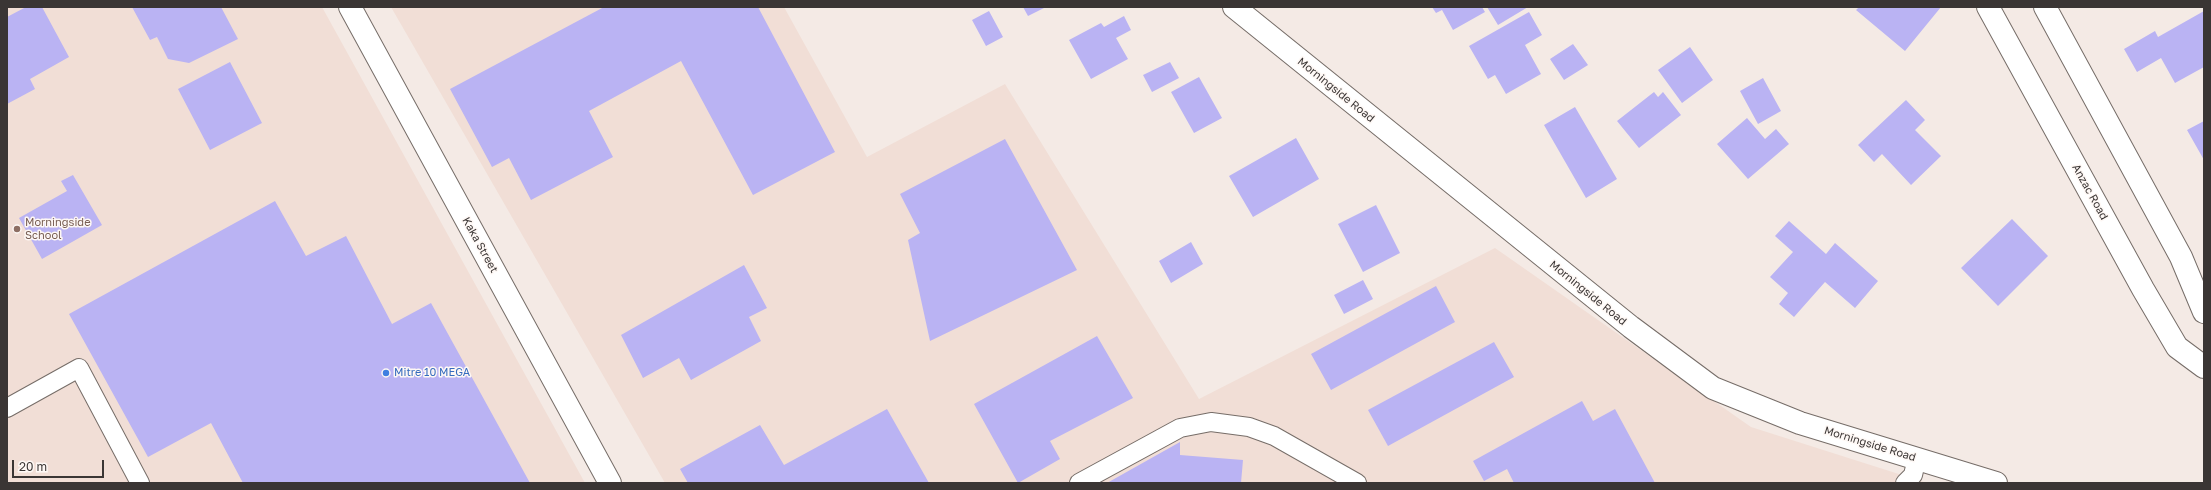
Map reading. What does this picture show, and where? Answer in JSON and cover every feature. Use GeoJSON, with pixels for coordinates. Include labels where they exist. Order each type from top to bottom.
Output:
{"type":"FeatureCollection","features":[{"type":"Feature","properties":{"kind":"street","name":"Kaka Street"},"geometry":{"type":"LineString","coordinates":[[350,7],[610,483]]}},
{"type":"Feature","properties":{"kind":"street","name":"Morningside Road"},"geometry":{"type":"LineString","coordinates":[[1234,7],[1631,327],[1713,388],[1800,423],[1996,483]]}},
{"type":"Feature","properties":{"kind":"street","name":"Anzac Road"},"geometry":{"type":"LineString","coordinates":[[1988,7],[2143,289],[2177,347],[2204,368]]}},
{"type":"Feature","properties":{"kind":"street"},"geometry":{"type":"LineString","coordinates":[[2045,7],[2181,257],[2204,312]]}},
{"type":"Feature","properties":{"kind":"lane"},"geometry":{"type":"LineString","coordinates":[[7,408],[78,368],[140,483]]}},
{"type":"Feature","properties":{"kind":"lane"},"geometry":{"type":"LineString","coordinates":[[1079,483],[1180,428],[1211,422],[1249,427],[1274,436],[1357,483]]}},
{"type":"Feature","properties":{"kind":"lane"},"geometry":{"type":"LineString","coordinates":[[1905,483],[1913,475],[1917,458]]}},
{"type":"Feature","properties":{"kind":"shaded area"},"geometry":{"type":"Polygon","coordinates":[[[7,7],[322,7],[585,483],[7,483],[7,7]]]}},
{"type":"Feature","properties":{"kind":"shaded area"},"geometry":{"type":"Polygon","coordinates":[[[391,7],[784,7],[867,157],[1005,84],[1199,399],[1495,248],[1751,427],[1927,483],[665,483],[391,7]]]}},
{"type":"Feature","properties":{"kind":"building"},"geometry":{"type":"Polygon","coordinates":[[[26,7],[42,7],[69,57],[30,79],[35,89],[7,104],[7,17],[26,7]]]}},
{"type":"Feature","properties":{"kind":"building"},"geometry":{"type":"Polygon","coordinates":[[[132,7],[221,7],[238,39],[189,63],[168,59],[157,37],[150,40],[132,7]]]}},
{"type":"Feature","properties":{"kind":"building"},"geometry":{"type":"Polygon","coordinates":[[[604,7],[758,7],[835,152],[753,195],[681,61],[589,111],[613,157],[531,200],[509,158],[492,167],[450,89],[604,7]]]}},
{"type":"Feature","properties":{"kind":"building"},"geometry":{"type":"Polygon","coordinates":[[[1023,7],[1046,7],[1028,16],[1023,7]]]}},
{"type":"Feature","properties":{"kind":"building"},"geometry":{"type":"Polygon","coordinates":[[[1432,7],[1482,7],[1485,12],[1453,30],[1442,10],[1436,13],[1432,7]]]}},
{"type":"Feature","properties":{"kind":"building"},"geometry":{"type":"Polygon","coordinates":[[[1487,7],[1528,7],[1498,25],[1487,7]]]}},
{"type":"Feature","properties":{"kind":"building"},"geometry":{"type":"Polygon","coordinates":[[[1859,7],[1941,7],[1905,51],[1856,10],[1859,7]]]}},
{"type":"Feature","properties":{"kind":"building"},"geometry":{"type":"Polygon","coordinates":[[[989,11],[1003,37],[986,46],[972,20],[989,11]]]}},
{"type":"Feature","properties":{"kind":"building"},"geometry":{"type":"Polygon","coordinates":[[[2204,11],[2204,67],[2175,83],[2161,58],[2137,72],[2124,49],[2155,31],[2158,37],[2204,11]]]}},
{"type":"Feature","properties":{"kind":"building"},"geometry":{"type":"Polygon","coordinates":[[[1529,12],[1542,35],[1525,45],[1541,74],[1506,94],[1495,75],[1488,79],[1469,46],[1529,12]]]}},
{"type":"Feature","properties":{"kind":"building"},"geometry":{"type":"Polygon","coordinates":[[[1124,16],[1131,30],[1116,38],[1128,59],[1091,79],[1069,40],[1101,23],[1104,27],[1124,16]]]}},
{"type":"Feature","properties":{"kind":"building"},"geometry":{"type":"Polygon","coordinates":[[[1573,44],[1588,65],[1564,80],[1550,59],[1573,44]]]}},
{"type":"Feature","properties":{"kind":"building"},"geometry":{"type":"Polygon","coordinates":[[[1690,47],[1713,80],[1682,103],[1658,70],[1690,47]]]}},
{"type":"Feature","properties":{"kind":"building"},"geometry":{"type":"Polygon","coordinates":[[[230,62],[262,123],[210,150],[178,89],[230,62]]]}},
{"type":"Feature","properties":{"kind":"building"},"geometry":{"type":"Polygon","coordinates":[[[1170,62],[1179,78],[1152,92],[1143,75],[1170,62]]]}},
{"type":"Feature","properties":{"kind":"building"},"geometry":{"type":"Polygon","coordinates":[[[1199,77],[1222,118],[1194,133],[1171,92],[1199,77]]]}},
{"type":"Feature","properties":{"kind":"building"},"geometry":{"type":"Polygon","coordinates":[[[1763,78],[1781,111],[1758,124],[1740,91],[1763,78]]]}},
{"type":"Feature","properties":{"kind":"building"},"geometry":{"type":"Polygon","coordinates":[[[1654,92],[1658,97],[1663,92],[1681,115],[1639,148],[1617,121],[1654,92]]]}},
{"type":"Feature","properties":{"kind":"building"},"geometry":{"type":"Polygon","coordinates":[[[1906,100],[1925,120],[1915,130],[1941,156],[1911,185],[1882,154],[1874,162],[1858,145],[1906,100]]]}},
{"type":"Feature","properties":{"kind":"building"},"geometry":{"type":"Polygon","coordinates":[[[1575,107],[1617,179],[1586,198],[1544,125],[1575,107]]]}},
{"type":"Feature","properties":{"kind":"building"},"geometry":{"type":"Polygon","coordinates":[[[1747,118],[1765,139],[1776,129],[1789,144],[1748,179],[1717,144],[1747,118]]]}},
{"type":"Feature","properties":{"kind":"building"},"geometry":{"type":"Polygon","coordinates":[[[2204,121],[2204,160],[2187,130],[2204,121]]]}},
{"type":"Feature","properties":{"kind":"building"},"geometry":{"type":"Polygon","coordinates":[[[1296,138],[1319,179],[1253,217],[1229,176],[1296,138]]]}},
{"type":"Feature","properties":{"kind":"building"},"geometry":{"type":"Polygon","coordinates":[[[1005,139],[1077,270],[930,341],[908,240],[920,233],[900,194],[1005,139]]]}},
{"type":"Feature","properties":{"kind":"building"},"geometry":{"type":"Polygon","coordinates":[[[73,175],[102,225],[42,259],[19,218],[67,191],[61,181],[73,175]]]}},
{"type":"Feature","properties":{"kind":"building"},"geometry":{"type":"Polygon","coordinates":[[[275,201],[306,256],[346,236],[392,324],[431,303],[530,483],[243,483],[211,423],[148,457],[69,314],[275,201]]]}},
{"type":"Feature","properties":{"kind":"building"},"geometry":{"type":"Polygon","coordinates":[[[1376,205],[1400,253],[1363,272],[1338,224],[1376,205]]]}},
{"type":"Feature","properties":{"kind":"building"},"geometry":{"type":"Polygon","coordinates":[[[2012,219],[2048,256],[1998,306],[1961,268],[2012,219]]]}},
{"type":"Feature","properties":{"kind":"building"},"geometry":{"type":"Polygon","coordinates":[[[1789,221],[1826,254],[1835,243],[1878,281],[1855,308],[1825,282],[1794,317],[1779,304],[1788,293],[1770,277],[1793,252],[1775,236],[1789,221]]]}},
{"type":"Feature","properties":{"kind":"building"},"geometry":{"type":"Polygon","coordinates":[[[1191,242],[1203,264],[1171,283],[1159,261],[1191,242]]]}},
{"type":"Feature","properties":{"kind":"building"},"geometry":{"type":"Polygon","coordinates":[[[744,265],[767,308],[749,317],[761,341],[691,380],[679,358],[643,378],[621,335],[744,265]]]}},
{"type":"Feature","properties":{"kind":"building"},"geometry":{"type":"Polygon","coordinates":[[[1363,280],[1373,299],[1344,314],[1334,295],[1363,280]]]}},
{"type":"Feature","properties":{"kind":"building"},"geometry":{"type":"Polygon","coordinates":[[[1436,286],[1455,322],[1331,390],[1311,354],[1436,286]]]}},
{"type":"Feature","properties":{"kind":"building"},"geometry":{"type":"Polygon","coordinates":[[[1097,336],[1133,398],[1050,441],[1060,459],[1018,483],[974,404],[1097,336]]]}},
{"type":"Feature","properties":{"kind":"building"},"geometry":{"type":"Polygon","coordinates":[[[1494,342],[1514,377],[1388,446],[1368,410],[1494,342]]]}},
{"type":"Feature","properties":{"kind":"building"},"geometry":{"type":"Polygon","coordinates":[[[1582,401],[1593,421],[1615,409],[1655,483],[1514,483],[1507,469],[1484,481],[1473,461],[1582,401]]]}},
{"type":"Feature","properties":{"kind":"building"},"geometry":{"type":"Polygon","coordinates":[[[887,409],[929,483],[688,483],[680,469],[760,425],[784,465],[887,409]]]}},
{"type":"Feature","properties":{"kind":"building"},"geometry":{"type":"Polygon","coordinates":[[[1180,442],[1180,455],[1243,460],[1241,483],[1107,483],[1180,442]]]}},
{"type":"Feature","properties":{"kind":"place","name":"Morningside School"},"geometry":{"type":"Point","coordinates":[17,229]}},
{"type":"Feature","properties":{"kind":"place","name":"Mitre 10 MEGA"},"geometry":{"type":"Point","coordinates":[386,373]}}]}
